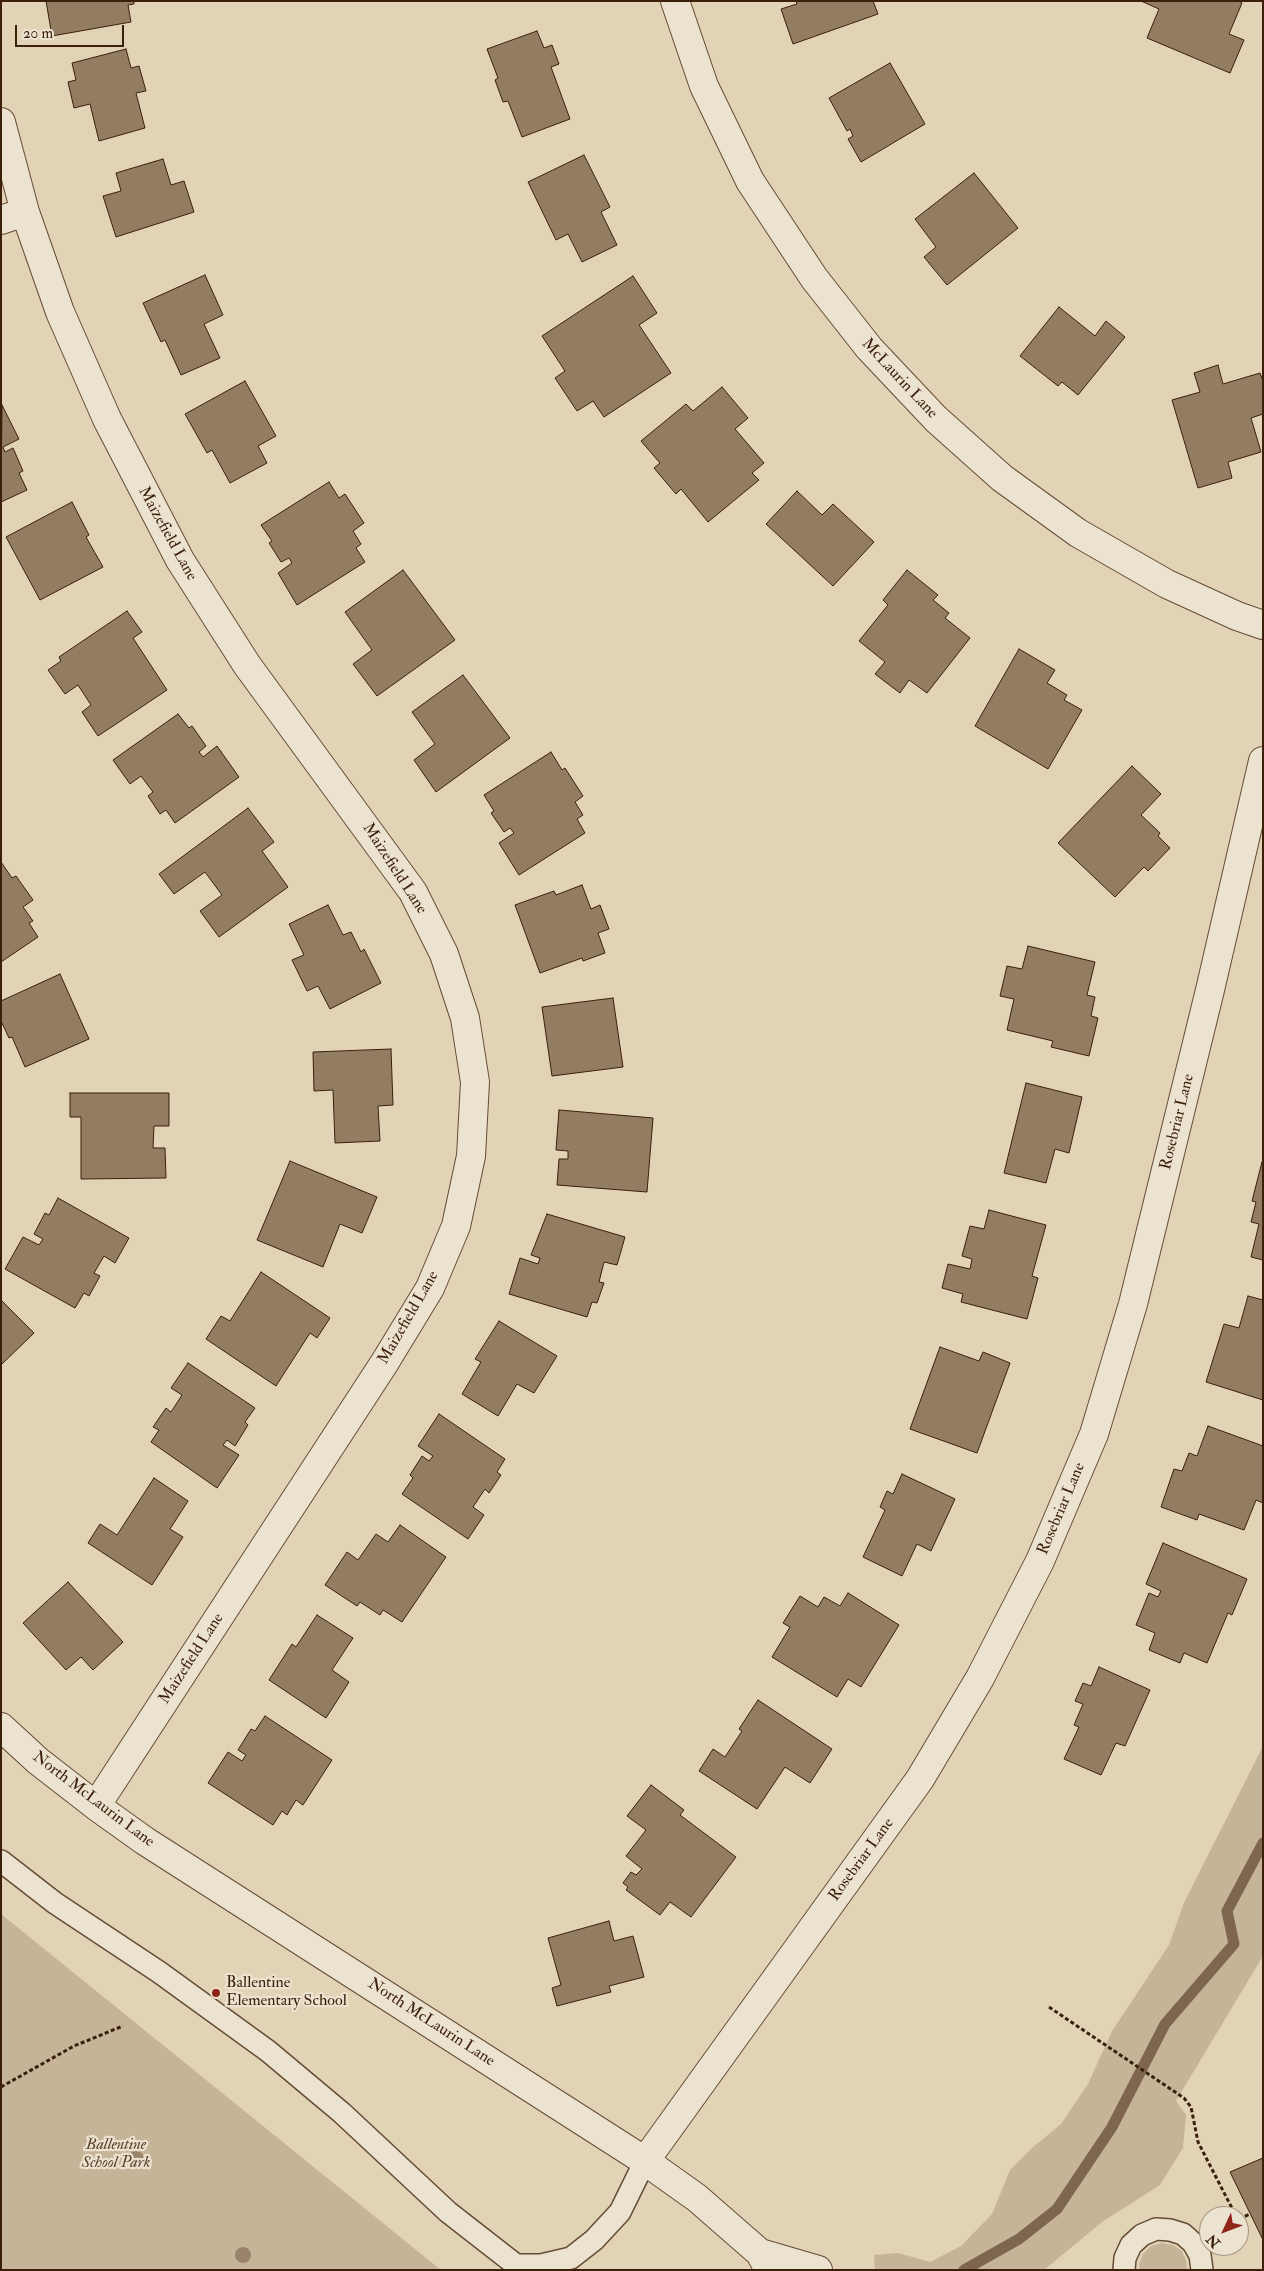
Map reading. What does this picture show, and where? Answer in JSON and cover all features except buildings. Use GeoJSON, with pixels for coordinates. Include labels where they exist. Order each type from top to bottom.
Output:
{"type":"FeatureCollection","features":[{"type":"Feature","properties":{"kind":"street","name":"McLaurin Lane"},"geometry":{"type":"LineString","coordinates":[[675,1],[704,86],[750,181],[814,278],[876,355],[936,419],[1002,478],[1078,533],[1167,584],[1237,616],[1263,625]]}},
{"type":"Feature","properties":{"kind":"street","name":"Maizefield Lane"},"geometry":{"type":"LineString","coordinates":[[1,122],[13,216],[60,312],[107,419],[180,560],[246,665],[412,892],[444,954],[464,1018],[475,1082],[470,1165],[456,1226],[430,1288],[374,1378],[96,1806]]}},
{"type":"Feature","properties":{"kind":"street","name":"Rosebriar Lane"},"geometry":{"type":"LineString","coordinates":[[645,2160],[920,1779],[980,1678],[1040,1561],[1094,1434],[1133,1304],[1210,990],[1263,761]]}},
{"type":"Feature","properties":{"kind":"street","name":"North McLaurin Lane"},"geometry":{"type":"LineString","coordinates":[[1,1727],[38,1761],[145,1841],[645,2160],[697,2198],[764,2261],[818,2270]]}},
{"type":"Feature","properties":{"kind":"lane"},"geometry":{"type":"LineString","coordinates":[[1,1860],[55,1903],[159,1972],[268,2051],[342,2113],[448,2212],[516,2264],[541,2265],[571,2258],[594,2240],[620,2212],[645,2160]]}},
{"type":"Feature","properties":{"kind":"lane"},"geometry":{"type":"LineString","coordinates":[[1124,2270],[1125,2258],[1131,2245],[1142,2235],[1156,2229],[1170,2230],[1183,2234],[1194,2243],[1200,2255],[1202,2270]]}},
{"type":"Feature","properties":{"kind":"path"},"geometry":{"type":"LineString","coordinates":[[1049,2007],[1184,2098],[1191,2107],[1198,2142],[1231,2206]]}},
{"type":"Feature","properties":{"kind":"path"},"geometry":{"type":"LineString","coordinates":[[1,2087],[74,2046],[123,2026]]}},
{"type":"Feature","properties":{"kind":"green space"},"geometry":{"type":"Polygon","coordinates":[[[1263,1746],[1263,1956],[1176,2101],[1186,2115],[1183,2148],[1160,2185],[1102,2222],[1044,2270],[875,2270],[874,2255],[898,2253],[930,2262],[961,2246],[992,2214],[1010,2170],[1032,2148],[1061,2124],[1088,2084],[1112,2031],[1169,1945],[1184,1903],[1263,1746]]]}},
{"type":"Feature","properties":{"kind":"green space","name":"Ballentine School Park"},"geometry":{"type":"Polygon","coordinates":[[[1,1914],[441,2270],[1,2270],[1,1914]]]}},
{"type":"Feature","properties":{"kind":"green space"},"geometry":{"type":"Polygon","coordinates":[[[1162,2243],[1173,2245],[1182,2251],[1186,2260],[1187,2270],[1140,2270],[1139,2264],[1143,2254],[1151,2246],[1162,2243]]]}},
{"type":"Feature","properties":{"kind":"waterway"},"geometry":{"type":"LineString","coordinates":[[964,2270],[1019,2239],[1057,2209],[1112,2127],[1165,2024],[1234,1944],[1227,1911],[1263,1843]]}},
{"type":"Feature","properties":{"kind":"place","name":"Ballentine Elementary School"},"geometry":{"type":"Point","coordinates":[216,1993]}}]}
